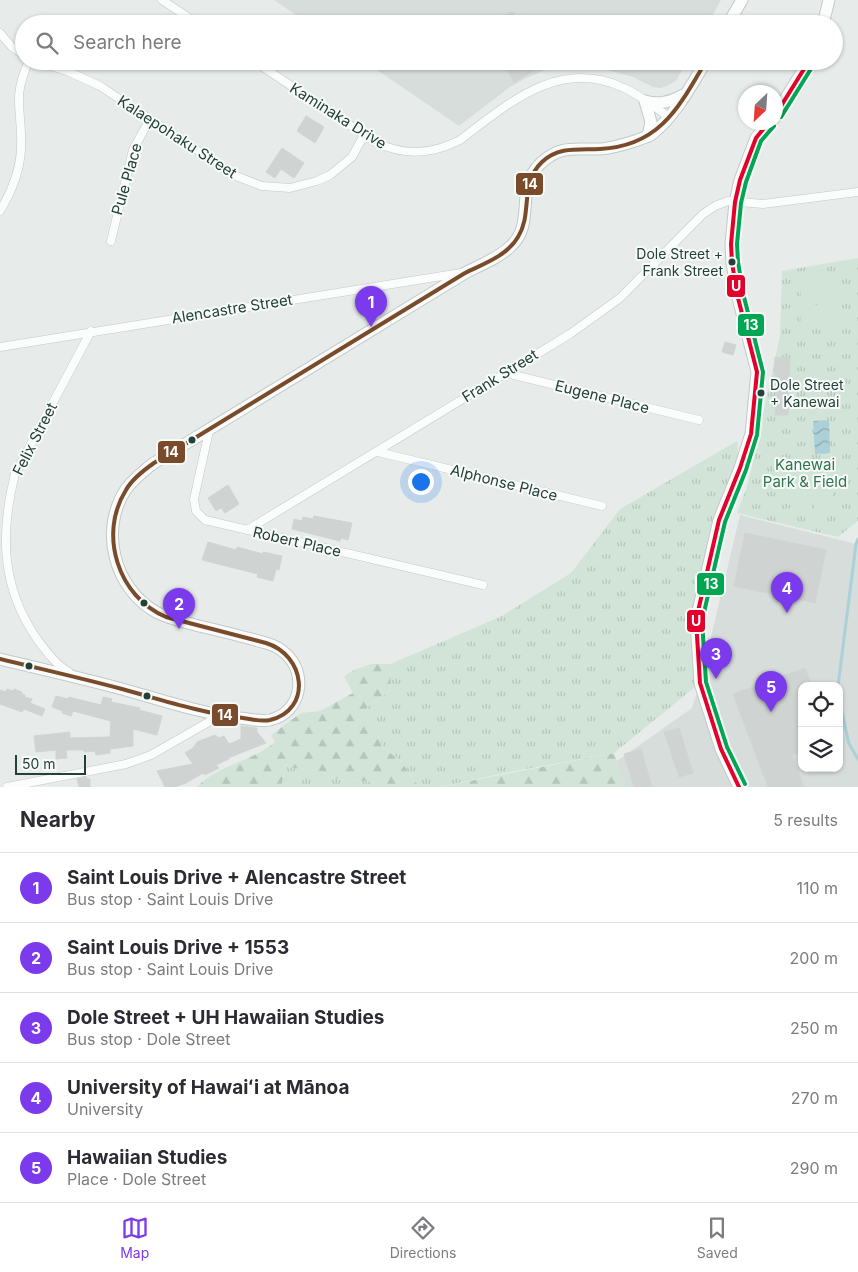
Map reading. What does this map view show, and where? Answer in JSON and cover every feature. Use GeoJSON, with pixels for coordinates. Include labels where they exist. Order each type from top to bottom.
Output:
{"type":"FeatureCollection","features":[{"type":"Feature","properties":{"kind":"street"},"geometry":{"type":"LineString","coordinates":[[162,0],[184,15]]}},
{"type":"Feature","properties":{"kind":"street"},"geometry":{"type":"LineString","coordinates":[[733,15],[742,0]]}},
{"type":"Feature","properties":{"kind":"street"},"geometry":{"type":"LineString","coordinates":[[825,15],[829,0]]}},
{"type":"Feature","properties":{"kind":"street"},"geometry":{"type":"LineString","coordinates":[[0,33],[15,49]]}},
{"type":"Feature","properties":{"kind":"street"},"geometry":{"type":"LineString","coordinates":[[0,210],[14,183],[19,165],[21,148],[18,96],[24,70]]}},
{"type":"Feature","properties":{"kind":"street","name":"Kalaepohaku Street"},"geometry":{"type":"LineString","coordinates":[[64,70],[92,82],[236,176],[262,186],[276,188],[304,186],[330,175],[352,158],[364,135]]}},
{"type":"Feature","properties":{"kind":"street","name":"Kaminaka Drive"},"geometry":{"type":"LineString","coordinates":[[267,70],[364,135],[386,148],[398,152],[417,153],[436,150],[460,140],[524,94],[537,87],[566,79],[595,79],[609,82],[623,88],[669,117]]}},
{"type":"Feature","properties":{"kind":"street"},"geometry":{"type":"LineString","coordinates":[[0,659],[80,678],[220,716],[260,721],[278,718],[284,714],[297,699],[298,691],[297,676],[287,654],[277,647],[168,617],[146,605],[132,591],[121,575],[113,551],[112,538],[118,507],[126,490],[134,480],[154,463],[209,431],[465,272],[501,254],[515,242],[524,226],[527,185],[534,171],[545,160],[566,149],[612,148],[648,136],[669,117],[700,70]]}},
{"type":"Feature","properties":{"kind":"street"},"geometry":{"type":"LineString","coordinates":[[783,103],[803,70]]}},
{"type":"Feature","properties":{"kind":"street"},"geometry":{"type":"LineString","coordinates":[[648,136],[651,122],[645,101],[653,103],[669,102],[686,93]]}},
{"type":"Feature","properties":{"kind":"street","name":"Pule Place"},"geometry":{"type":"LineString","coordinates":[[110,241],[133,150],[150,119]]}},
{"type":"Feature","properties":{"kind":"street"},"geometry":{"type":"LineString","coordinates":[[739,787],[721,749],[700,683],[696,620],[719,520],[740,468],[751,434],[757,372],[738,298],[731,244],[735,202],[745,164],[756,138],[762,130]]}},
{"type":"Feature","properties":{"kind":"street","name":"Frank Street"},"geometry":{"type":"LineString","coordinates":[[247,530],[570,334],[620,298],[709,210],[721,203],[728,201],[763,204],[858,192]]}},
{"type":"Feature","properties":{"kind":"street","name":"Alencastre Street"},"geometry":{"type":"LineString","coordinates":[[0,346],[465,272]]}},
{"type":"Feature","properties":{"kind":"street","name":"Felix Street"},"geometry":{"type":"LineString","coordinates":[[80,678],[62,668],[44,649],[29,627],[17,603],[5,552],[5,525],[8,499],[16,474],[91,331]]}},
{"type":"Feature","properties":{"kind":"street","name":"Eugene Place"},"geometry":{"type":"LineString","coordinates":[[505,373],[699,420]]}},
{"type":"Feature","properties":{"kind":"street","name":"Robert Place"},"geometry":{"type":"LineString","coordinates":[[209,431],[194,500],[195,509],[205,520],[483,585]]}},
{"type":"Feature","properties":{"kind":"street","name":"Alphonse Place"},"geometry":{"type":"LineString","coordinates":[[378,452],[602,506]]}},
{"type":"Feature","properties":{"kind":"street"},"geometry":{"type":"LineString","coordinates":[[7,787],[126,764],[151,756],[220,716]]}},
{"type":"Feature","properties":{"kind":"shaded area"},"geometry":{"type":"Polygon","coordinates":[[[274,0],[721,0],[713,15],[296,15],[274,0]]]}},
{"type":"Feature","properties":{"kind":"shaded area"},"geometry":{"type":"Polygon","coordinates":[[[377,70],[547,70],[510,87],[459,126],[377,70]]]}},
{"type":"Feature","properties":{"kind":"shaded area"},"geometry":{"type":"Polygon","coordinates":[[[608,70],[682,70],[676,81],[660,88],[653,87],[633,77],[608,70]]]}},
{"type":"Feature","properties":{"kind":"shaded area"},"geometry":{"type":"Polygon","coordinates":[[[740,515],[856,544],[858,542],[858,787],[580,787],[692,708],[700,683],[740,515]]]}},
{"type":"Feature","properties":{"kind":"green space","name":"Kanewai Park & Field"},"geometry":{"type":"Polygon","coordinates":[[[858,258],[858,521],[838,537],[737,513],[747,487],[780,336],[782,271],[858,258]]]}},
{"type":"Feature","properties":{"kind":"green space"},"geometry":{"type":"Polygon","coordinates":[[[801,278],[837,278],[837,300],[801,300],[801,278]]]}},
{"type":"Feature","properties":{"kind":"green space"},"geometry":{"type":"Polygon","coordinates":[[[801,305],[837,305],[837,327],[801,327],[801,305]]]}},
{"type":"Feature","properties":{"kind":"green space"},"geometry":{"type":"Polygon","coordinates":[[[737,441],[740,468],[719,520],[696,620],[700,683],[614,753],[439,787],[417,784],[400,760],[386,750],[361,712],[391,690],[390,664],[502,616],[571,573],[620,509],[737,441]]]}},
{"type":"Feature","properties":{"kind":"green space"},"geometry":{"type":"Polygon","coordinates":[[[800,473],[815,477],[808,510],[792,506],[800,473]]]}},
{"type":"Feature","properties":{"kind":"green space"},"geometry":{"type":"Polygon","coordinates":[[[821,478],[836,481],[829,515],[813,512],[821,478]]]}},
{"type":"Feature","properties":{"kind":"green space"},"geometry":{"type":"Polygon","coordinates":[[[371,664],[390,664],[391,690],[361,712],[386,750],[400,760],[417,784],[439,787],[382,787],[377,782],[338,779],[318,770],[292,768],[286,764],[281,787],[197,787],[224,768],[266,749],[275,742],[271,735],[301,713],[320,711],[353,693],[344,676],[371,664]]]}},
{"type":"Feature","properties":{"kind":"green space"},"geometry":{"type":"Polygon","coordinates":[[[614,753],[627,787],[439,787],[614,753]]]}},
{"type":"Feature","properties":{"kind":"green space"},"geometry":{"type":"Polygon","coordinates":[[[286,764],[292,768],[318,770],[338,779],[377,782],[382,787],[281,787],[286,764]]]}},
{"type":"Feature","properties":{"kind":"water"},"geometry":{"type":"Polygon","coordinates":[[[829,420],[830,453],[815,454],[813,421],[829,420]]]}},
{"type":"Feature","properties":{"kind":"building"},"geometry":{"type":"Polygon","coordinates":[[[512,11],[514,15],[506,15],[512,11]]]}},
{"type":"Feature","properties":{"kind":"building"},"geometry":{"type":"Polygon","coordinates":[[[507,70],[535,70],[514,82],[507,70]]]}},
{"type":"Feature","properties":{"kind":"building"},"geometry":{"type":"Polygon","coordinates":[[[306,116],[324,127],[315,143],[297,131],[306,116]]]}},
{"type":"Feature","properties":{"kind":"building"},"geometry":{"type":"Polygon","coordinates":[[[282,148],[304,163],[294,178],[281,169],[275,178],[266,172],[282,148]]]}},
{"type":"Feature","properties":{"kind":"building"},"geometry":{"type":"Polygon","coordinates":[[[725,342],[736,345],[733,355],[722,352],[725,342]]]}},
{"type":"Feature","properties":{"kind":"building"},"geometry":{"type":"Polygon","coordinates":[[[775,357],[790,358],[788,415],[775,415],[775,357]]]}},
{"type":"Feature","properties":{"kind":"building"},"geometry":{"type":"Polygon","coordinates":[[[228,485],[239,504],[225,513],[221,508],[216,511],[208,498],[228,485]]]}},
{"type":"Feature","properties":{"kind":"building"},"geometry":{"type":"Polygon","coordinates":[[[314,516],[352,523],[348,540],[341,538],[340,541],[292,529],[294,519],[302,521],[303,517],[313,519],[314,516]]]}},
{"type":"Feature","properties":{"kind":"building"},"geometry":{"type":"Polygon","coordinates":[[[745,533],[826,550],[815,603],[734,586],[745,533]]]}},
{"type":"Feature","properties":{"kind":"building"},"geometry":{"type":"Polygon","coordinates":[[[208,542],[236,550],[237,547],[263,554],[263,552],[282,556],[279,570],[276,569],[273,581],[257,577],[258,574],[202,560],[208,542]]]}},
{"type":"Feature","properties":{"kind":"building"},"geometry":{"type":"Polygon","coordinates":[[[805,668],[810,682],[798,682],[798,753],[792,755],[804,787],[768,787],[733,694],[805,668]]]}},
{"type":"Feature","properties":{"kind":"building"},"geometry":{"type":"Polygon","coordinates":[[[7,689],[22,692],[25,697],[32,699],[30,703],[45,709],[42,716],[24,709],[22,712],[0,704],[0,690],[6,692],[7,689]]]}},
{"type":"Feature","properties":{"kind":"building"},"geometry":{"type":"Polygon","coordinates":[[[56,696],[68,699],[69,697],[101,705],[103,697],[112,699],[111,702],[140,708],[139,710],[162,716],[157,735],[133,729],[133,746],[110,749],[110,753],[96,755],[95,751],[66,750],[67,758],[56,759],[56,750],[36,752],[34,736],[70,732],[70,738],[110,737],[111,721],[73,711],[71,716],[62,713],[63,711],[52,707],[56,696]]]}},
{"type":"Feature","properties":{"kind":"building"},"geometry":{"type":"Polygon","coordinates":[[[241,726],[257,728],[257,732],[266,743],[228,758],[216,765],[219,768],[205,775],[203,773],[175,787],[165,787],[157,771],[193,764],[185,753],[193,748],[197,742],[215,735],[219,738],[224,736],[229,744],[241,739],[241,726]]]}},
{"type":"Feature","properties":{"kind":"building"},"geometry":{"type":"Polygon","coordinates":[[[679,728],[693,773],[679,777],[664,732],[679,728]]]}},
{"type":"Feature","properties":{"kind":"building"},"geometry":{"type":"Polygon","coordinates":[[[641,749],[652,787],[634,787],[624,754],[641,749]]]}},
{"type":"Feature","properties":{"kind":"building"},"geometry":{"type":"Polygon","coordinates":[[[86,777],[90,779],[90,787],[79,787],[77,779],[86,777]]]}},
{"type":"Feature","properties":{"kind":"waterway"},"geometry":{"type":"LineString","coordinates":[[839,682],[858,539]]}},
{"type":"Feature","properties":{"kind":"waterway"},"geometry":{"type":"LineString","coordinates":[[843,716],[849,744],[858,759]]}},
{"type":"Feature","properties":{"kind":"transit line","name":"14"},"geometry":{"type":"LineString","coordinates":[[0,659],[212,713],[263,721],[284,714],[293,705],[298,694],[299,682],[296,670],[279,649],[266,643],[166,617],[149,608],[125,580],[114,544],[114,526],[118,507],[126,490],[138,475],[154,463],[465,273],[487,263],[508,249],[518,237],[522,228],[528,189],[535,171],[542,162],[555,153],[562,151],[621,146],[653,132],[676,108],[701,70]]}},
{"type":"Feature","properties":{"kind":"transit line","name":"U"},"geometry":{"type":"LineString","coordinates":[[783,103],[803,70]]}},
{"type":"Feature","properties":{"kind":"transit line","name":"13"},"geometry":{"type":"LineString","coordinates":[[783,114],[810,70]]}},
{"type":"Feature","properties":{"kind":"transit line","name":"U"},"geometry":{"type":"LineString","coordinates":[[739,787],[721,749],[700,683],[696,620],[719,520],[740,468],[751,434],[757,372],[738,298],[731,244],[735,202],[740,180],[756,138],[762,130]]}},
{"type":"Feature","properties":{"kind":"transit line","name":"13"},"geometry":{"type":"LineString","coordinates":[[745,784],[727,747],[706,682],[702,621],[725,522],[746,470],[757,435],[763,372],[744,297],[737,244],[741,203],[746,182],[761,141],[771,130]]}},
{"type":"Feature","properties":{"kind":"place","name":"Dole Street + Frank Street"},"geometry":{"type":"Point","coordinates":[732,262]}},
{"type":"Feature","properties":{"kind":"place","name":"Saint Louis Drive + Alencastre Street"},"geometry":{"type":"Point","coordinates":[371,327]}},
{"type":"Feature","properties":{"kind":"place","name":"Dole Street + Kanewai"},"geometry":{"type":"Point","coordinates":[761,393]}},
{"type":"Feature","properties":{"kind":"place","name":"University of Hawaiʻi at Mānoa"},"geometry":{"type":"Point","coordinates":[787,613]}},
{"type":"Feature","properties":{"kind":"place","name":"Saint Louis Drive + 1553"},"geometry":{"type":"Point","coordinates":[179,629]}},
{"type":"Feature","properties":{"kind":"place","name":"Dole Street + UH Hawaiian Studies"},"geometry":{"type":"Point","coordinates":[716,679]}},
{"type":"Feature","properties":{"kind":"place","name":"Hawaiian Studies"},"geometry":{"type":"Point","coordinates":[771,712]}}]}
